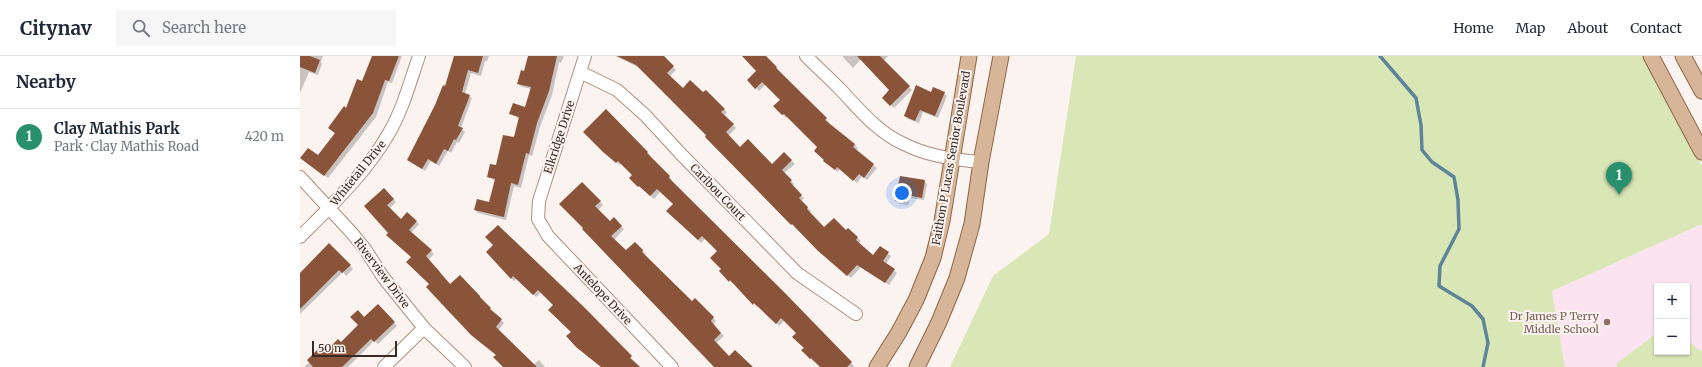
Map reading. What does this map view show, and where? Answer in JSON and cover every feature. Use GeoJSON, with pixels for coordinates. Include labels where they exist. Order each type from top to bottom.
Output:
{"type":"FeatureCollection","features":[{"type":"Feature","properties":{"kind":"main road","name":"Faithon P Lucas Senior Boulevard"},"geometry":{"type":"LineString","coordinates":[[877,367],[899,332],[916,300],[933,258],[942,221],[969,56]]}},
{"type":"Feature","properties":{"kind":"main road"},"geometry":{"type":"LineString","coordinates":[[917,367],[939,322],[957,278],[972,224],[981,162],[1000,56]]}},
{"type":"Feature","properties":{"kind":"main road"},"geometry":{"type":"LineString","coordinates":[[1651,56],[1702,152]]}},
{"type":"Feature","properties":{"kind":"main road"},"geometry":{"type":"LineString","coordinates":[[1683,56],[1702,91]]}},
{"type":"Feature","properties":{"kind":"street","name":"Whitetail Drive"},"geometry":{"type":"LineString","coordinates":[[300,237],[330,208],[372,159],[389,133],[400,112],[419,56]]}},
{"type":"Feature","properties":{"kind":"street","name":"Elkridge Drive"},"geometry":{"type":"LineString","coordinates":[[538,218],[539,201],[585,56]]}},
{"type":"Feature","properties":{"kind":"street"},"geometry":{"type":"LineString","coordinates":[[806,56],[839,88],[858,110],[874,124],[903,144],[921,151],[952,159],[981,162]]}},
{"type":"Feature","properties":{"kind":"street","name":"Caribou Court"},"geometry":{"type":"LineString","coordinates":[[580,72],[617,90],[645,115],[797,273],[856,314]]}},
{"type":"Feature","properties":{"kind":"street","name":"Riverview Drive"},"geometry":{"type":"LineString","coordinates":[[300,177],[330,208],[365,249],[383,278],[424,328],[465,367]]}},
{"type":"Feature","properties":{"kind":"street","name":"Antelope Drive"},"geometry":{"type":"LineString","coordinates":[[538,218],[548,236],[672,367]]}},
{"type":"Feature","properties":{"kind":"street"},"geometry":{"type":"LineString","coordinates":[[384,367],[424,328]]}},
{"type":"Feature","properties":{"kind":"shaded area","name":"Dr James P Terry Middle School"},"geometry":{"type":"Polygon","coordinates":[[[1702,224],[1702,367],[1565,367],[1552,291],[1702,224]]]}},
{"type":"Feature","properties":{"kind":"green space"},"geometry":{"type":"Polygon","coordinates":[[[1076,56],[1647,56],[1702,166],[1702,224],[1552,291],[1565,367],[950,367],[993,276],[1049,234],[1076,56]]]}},
{"type":"Feature","properties":{"kind":"green space"},"geometry":{"type":"Polygon","coordinates":[[[1654,335],[1654,355],[1690,355],[1690,342],[1702,352],[1702,367],[1617,367],[1617,363],[1654,335]]]}},
{"type":"Feature","properties":{"kind":"building"},"geometry":{"type":"Polygon","coordinates":[[[300,56],[310,56],[320,60],[315,73],[300,67],[300,56]]]}},
{"type":"Feature","properties":{"kind":"building"},"geometry":{"type":"Polygon","coordinates":[[[372,56],[399,56],[389,81],[385,80],[373,113],[324,176],[300,158],[308,148],[318,155],[335,133],[328,128],[344,106],[346,108],[357,79],[362,81],[372,56]]]}},
{"type":"Feature","properties":{"kind":"building"},"geometry":{"type":"Polygon","coordinates":[[[454,56],[483,56],[478,73],[468,70],[462,92],[470,95],[458,126],[463,128],[456,140],[454,139],[448,151],[444,149],[436,164],[428,159],[422,169],[407,160],[435,105],[443,85],[445,86],[454,56]]]}},
{"type":"Feature","properties":{"kind":"building"},"geometry":{"type":"Polygon","coordinates":[[[528,56],[557,56],[549,91],[537,123],[529,154],[526,153],[518,185],[511,183],[504,217],[474,210],[477,199],[489,202],[495,179],[487,177],[490,164],[496,165],[503,135],[514,137],[519,117],[509,114],[513,103],[525,107],[531,87],[517,84],[521,70],[524,71],[528,56]]]}},
{"type":"Feature","properties":{"kind":"building"},"geometry":{"type":"Polygon","coordinates":[[[617,56],[664,56],[674,66],[667,73],[683,88],[690,80],[703,92],[706,90],[725,109],[721,112],[734,124],[726,132],[740,147],[748,139],[772,164],[784,152],[792,160],[782,170],[792,180],[790,182],[802,195],[799,198],[808,207],[807,209],[824,227],[834,218],[846,230],[848,228],[858,237],[856,240],[873,255],[880,246],[889,252],[883,261],[895,269],[885,283],[857,265],[847,276],[817,250],[792,224],[791,225],[705,137],[706,135],[636,65],[617,56]]]}},
{"type":"Feature","properties":{"kind":"building"},"geometry":{"type":"Polygon","coordinates":[[[742,56],[766,56],[777,67],[776,68],[827,118],[825,120],[855,144],[853,147],[874,164],[864,178],[859,174],[853,181],[837,167],[835,170],[823,161],[824,160],[814,151],[817,147],[784,114],[782,115],[773,106],[780,100],[762,82],[755,89],[747,80],[756,71],[742,56]]]}},
{"type":"Feature","properties":{"kind":"building"},"geometry":{"type":"Polygon","coordinates":[[[857,56],[880,56],[910,86],[890,106],[882,98],[889,90],[857,56]]]}},
{"type":"Feature","properties":{"kind":"building"},"geometry":{"type":"Polygon","coordinates":[[[916,85],[931,92],[933,87],[945,92],[935,116],[920,110],[915,121],[904,116],[916,85]]]}},
{"type":"Feature","properties":{"kind":"building"},"geometry":{"type":"Polygon","coordinates":[[[606,109],[670,176],[669,178],[852,362],[847,367],[820,367],[811,358],[810,359],[801,350],[804,348],[792,337],[796,333],[781,318],[776,324],[754,303],[753,305],[730,280],[729,282],[719,271],[721,269],[710,258],[717,251],[702,236],[698,240],[666,211],[673,204],[657,189],[650,196],[639,186],[638,187],[629,178],[632,175],[618,161],[616,163],[583,132],[606,109]]]}},
{"type":"Feature","properties":{"kind":"building"},"geometry":{"type":"Polygon","coordinates":[[[900,176],[925,180],[922,198],[907,195],[905,203],[895,201],[900,176]]]}},
{"type":"Feature","properties":{"kind":"building"},"geometry":{"type":"Polygon","coordinates":[[[582,182],[601,201],[595,206],[610,221],[614,217],[622,226],[611,236],[626,250],[635,242],[643,250],[642,252],[692,301],[695,298],[714,317],[711,321],[721,333],[714,340],[729,356],[735,350],[753,367],[714,367],[582,229],[583,228],[559,204],[582,182]]]}},
{"type":"Feature","properties":{"kind":"building"},"geometry":{"type":"Polygon","coordinates":[[[384,188],[394,199],[387,205],[401,219],[407,212],[417,221],[409,230],[432,250],[426,256],[450,284],[460,275],[491,308],[490,309],[502,319],[496,327],[537,367],[503,367],[493,357],[496,355],[471,335],[426,287],[429,284],[406,262],[411,257],[386,235],[388,233],[364,206],[384,188]]]}},
{"type":"Feature","properties":{"kind":"building"},"geometry":{"type":"Polygon","coordinates":[[[498,225],[585,308],[632,356],[630,358],[640,367],[601,367],[576,347],[566,336],[571,332],[548,310],[553,305],[538,290],[533,295],[513,276],[511,279],[486,252],[493,245],[485,237],[498,225]]]}},
{"type":"Feature","properties":{"kind":"building"},"geometry":{"type":"Polygon","coordinates":[[[329,243],[351,265],[342,273],[339,270],[300,309],[300,273],[329,243]]]}},
{"type":"Feature","properties":{"kind":"building"},"geometry":{"type":"Polygon","coordinates":[[[378,304],[395,322],[374,342],[371,339],[342,367],[313,367],[307,360],[322,345],[327,350],[338,339],[341,342],[358,325],[350,317],[358,310],[364,317],[378,304]]]}},
{"type":"Feature","properties":{"kind":"waterway"},"geometry":{"type":"LineString","coordinates":[[1380,56],[1416,98],[1421,125],[1422,150],[1432,162],[1454,177],[1458,200],[1459,229],[1440,266],[1439,286],[1472,306],[1483,319],[1488,343],[1483,367]]}},
{"type":"Feature","properties":{"kind":"place","name":"Clay Mathis Park"},"geometry":{"type":"Point","coordinates":[1619,195]}},
{"type":"Feature","properties":{"kind":"place","name":"Dr James P Terry Middle School"},"geometry":{"type":"Point","coordinates":[1607,322]}}]}
